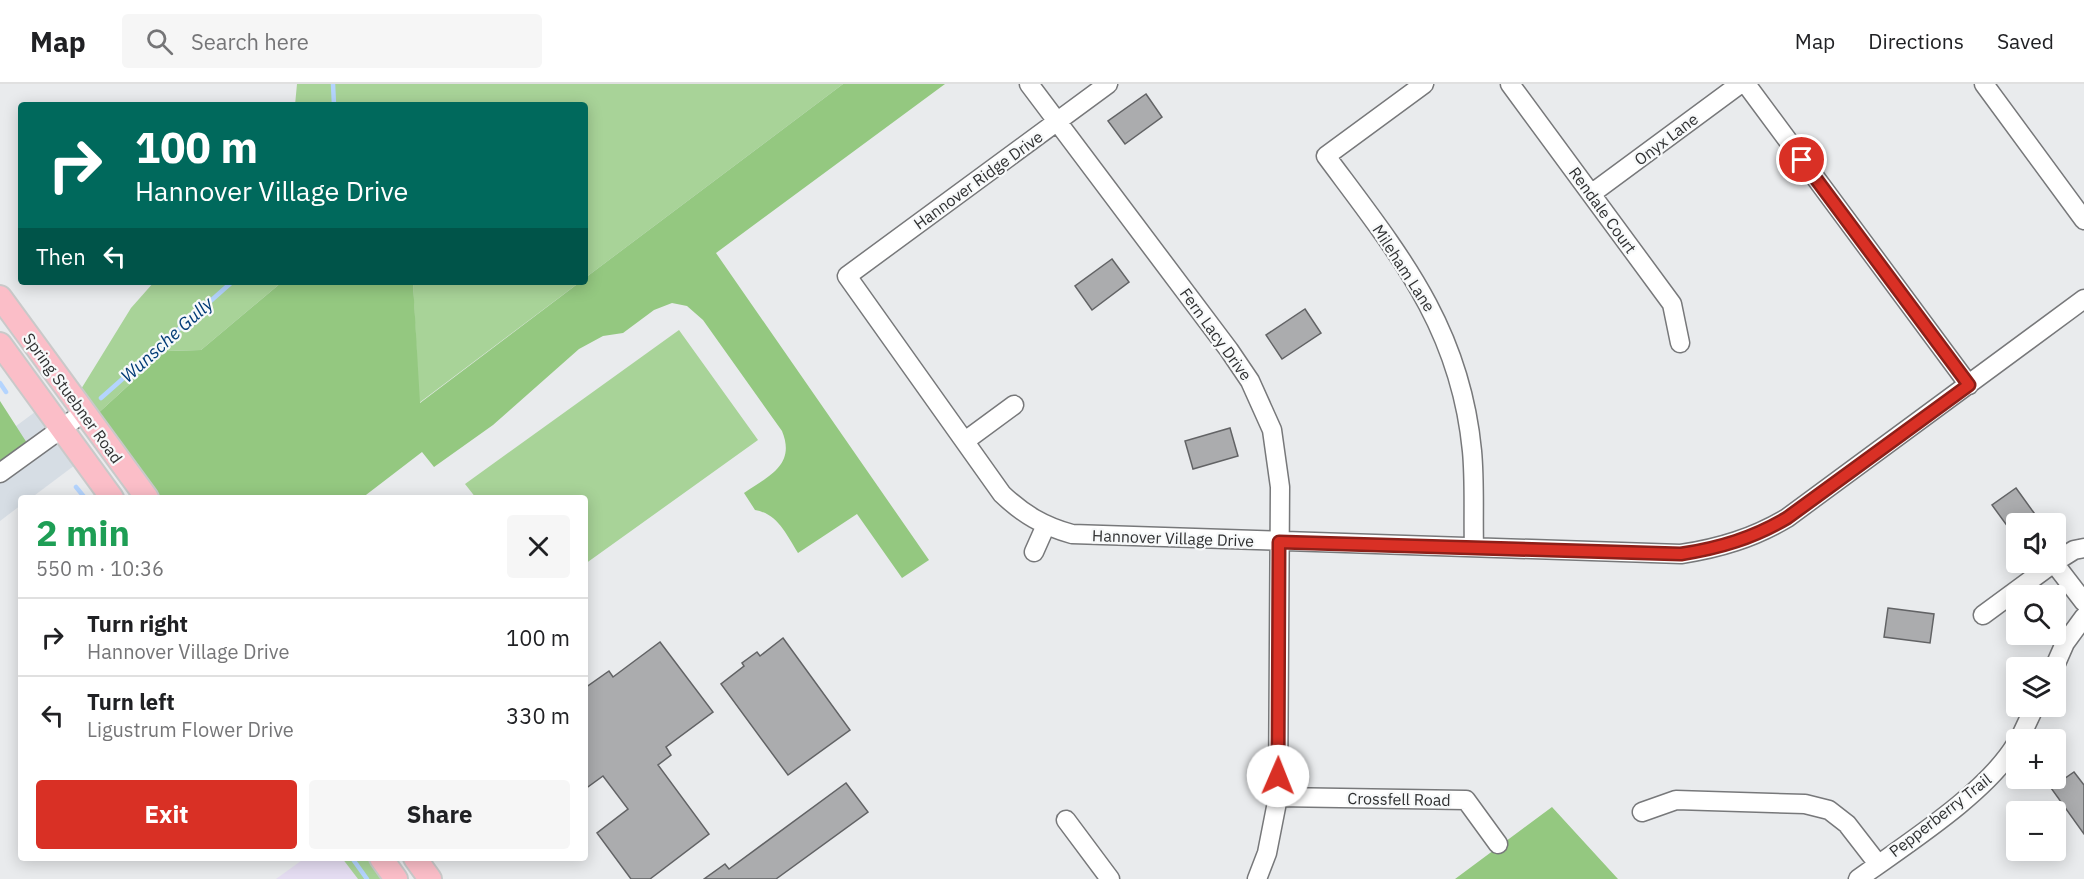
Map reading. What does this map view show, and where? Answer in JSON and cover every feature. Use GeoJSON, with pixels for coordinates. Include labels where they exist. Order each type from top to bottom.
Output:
{"type":"FeatureCollection","features":[{"type":"Feature","properties":{"kind":"main road","name":"Spring Stuebner Road"},"geometry":{"type":"LineString","coordinates":[[0,297],[145,495]]}},
{"type":"Feature","properties":{"kind":"main road","name":"Spring Stuebner Road"},"geometry":{"type":"LineString","coordinates":[[0,344],[110,495]]}},
{"type":"Feature","properties":{"kind":"main road"},"geometry":{"type":"LineString","coordinates":[[383,861],[396,879]]}},
{"type":"Feature","properties":{"kind":"main road"},"geometry":{"type":"LineString","coordinates":[[417,861],[430,879]]}},
{"type":"Feature","properties":{"kind":"street","name":"Fern Lacy Drive"},"geometry":{"type":"LineString","coordinates":[[1029,84],[1251,381],[1272,430],[1280,487],[1278,797],[1267,853],[1257,879]]}},
{"type":"Feature","properties":{"kind":"street","name":"Hannover Ridge Drive"},"geometry":{"type":"LineString","coordinates":[[847,276],[1108,84]]}},
{"type":"Feature","properties":{"kind":"street","name":"Mileham Lane"},"geometry":{"type":"LineString","coordinates":[[1424,84],[1326,156],[1407,267],[1444,336],[1461,384],[1470,433],[1474,547]]}},
{"type":"Feature","properties":{"kind":"street","name":"Rendale Court"},"geometry":{"type":"LineString","coordinates":[[1510,84],[1672,304],[1680,343]]}},
{"type":"Feature","properties":{"kind":"street","name":"Onyx Lane"},"geometry":{"type":"LineString","coordinates":[[1591,194],[1740,84]]}},
{"type":"Feature","properties":{"kind":"street"},"geometry":{"type":"LineString","coordinates":[[1746,84],[1969,385]]}},
{"type":"Feature","properties":{"kind":"street"},"geometry":{"type":"LineString","coordinates":[[1984,84],[2084,220]]}},
{"type":"Feature","properties":{"kind":"street","name":"Hannover Village Drive"},"geometry":{"type":"LineString","coordinates":[[847,276],[1002,494],[1023,514],[1046,525],[1088,536],[1681,554],[1721,548],[1761,533],[1787,518],[2084,299]]}},
{"type":"Feature","properties":{"kind":"street"},"geometry":{"type":"LineString","coordinates":[[965,441],[1014,405]]}},
{"type":"Feature","properties":{"kind":"street"},"geometry":{"type":"LineString","coordinates":[[0,473],[83,413]]}},
{"type":"Feature","properties":{"kind":"street"},"geometry":{"type":"LineString","coordinates":[[1034,552],[1046,525]]}},
{"type":"Feature","properties":{"kind":"street"},"geometry":{"type":"LineString","coordinates":[[2066,555],[2074,550],[2084,548]]}},
{"type":"Feature","properties":{"kind":"street"},"geometry":{"type":"LineString","coordinates":[[1983,615],[2041,573]]}},
{"type":"Feature","properties":{"kind":"street"},"geometry":{"type":"LineString","coordinates":[[2062,573],[2084,602]]}},
{"type":"Feature","properties":{"kind":"street"},"geometry":{"type":"LineString","coordinates":[[2059,657],[2065,643],[2084,618]]}},
{"type":"Feature","properties":{"kind":"street","name":"Pepperberry Trail"},"geometry":{"type":"LineString","coordinates":[[1858,879],[1979,788],[2006,758]]}},
{"type":"Feature","properties":{"kind":"street","name":"Crossfell Road"},"geometry":{"type":"LineString","coordinates":[[1278,797],[1466,800],[1498,844]]}},
{"type":"Feature","properties":{"kind":"street"},"geometry":{"type":"LineString","coordinates":[[1641,812],[1676,800],[1813,806],[1829,810],[1847,824],[1878,864]]}},
{"type":"Feature","properties":{"kind":"street"},"geometry":{"type":"LineString","coordinates":[[1066,820],[1110,879]]}},
{"type":"Feature","properties":{"kind":"shaded area"},"geometry":{"type":"Polygon","coordinates":[[[35,412],[75,465],[35,495],[18,495],[18,507],[0,521],[0,438],[35,412]]]}},
{"type":"Feature","properties":{"kind":"shaded area"},"geometry":{"type":"Polygon","coordinates":[[[301,861],[344,861],[358,879],[276,879],[301,861]]]}},
{"type":"Feature","properties":{"kind":"green space"},"geometry":{"type":"Polygon","coordinates":[[[297,84],[843,84],[588,276],[588,102],[295,102],[297,84]]]}},
{"type":"Feature","properties":{"kind":"green space"},"geometry":{"type":"Polygon","coordinates":[[[843,84],[945,84],[716,253],[929,560],[902,578],[857,514],[798,553],[776,520],[755,510],[744,493],[771,475],[783,461],[785,443],[782,431],[703,320],[687,306],[672,303],[654,310],[623,333],[603,336],[579,349],[493,425],[434,467],[422,452],[366,495],[153,495],[94,417],[166,351],[201,350],[278,285],[413,285],[420,403],[576,285],[588,285],[588,276],[843,84]]]}},
{"type":"Feature","properties":{"kind":"green space"},"geometry":{"type":"Polygon","coordinates":[[[151,285],[278,285],[201,350],[166,351],[94,417],[78,394],[131,308],[151,285]]]}},
{"type":"Feature","properties":{"kind":"green space"},"geometry":{"type":"Polygon","coordinates":[[[413,285],[576,285],[419,403],[413,285]]]}},
{"type":"Feature","properties":{"kind":"green space"},"geometry":{"type":"Polygon","coordinates":[[[679,330],[758,440],[588,562],[588,495],[474,495],[465,484],[679,330]]]}},
{"type":"Feature","properties":{"kind":"green space"},"geometry":{"type":"Polygon","coordinates":[[[0,401],[27,443],[0,464],[0,401]]]}},
{"type":"Feature","properties":{"kind":"green space"},"geometry":{"type":"Polygon","coordinates":[[[1552,807],[1618,879],[1455,879],[1552,807]]]}},
{"type":"Feature","properties":{"kind":"green space"},"geometry":{"type":"Polygon","coordinates":[[[344,861],[369,861],[383,879],[358,879],[344,861]]]}},
{"type":"Feature","properties":{"kind":"building"},"geometry":{"type":"Polygon","coordinates":[[[1146,94],[1162,117],[1125,144],[1108,121],[1146,94]]]}},
{"type":"Feature","properties":{"kind":"building"},"geometry":{"type":"Polygon","coordinates":[[[1112,259],[1129,282],[1092,310],[1075,286],[1112,259]]]}},
{"type":"Feature","properties":{"kind":"building"},"geometry":{"type":"Polygon","coordinates":[[[1305,309],[1321,333],[1282,359],[1266,335],[1305,309]]]}},
{"type":"Feature","properties":{"kind":"building"},"geometry":{"type":"Polygon","coordinates":[[[1230,428],[1238,456],[1193,469],[1185,441],[1230,428]]]}},
{"type":"Feature","properties":{"kind":"building"},"geometry":{"type":"Polygon","coordinates":[[[2016,488],[2034,513],[2006,513],[2006,524],[1992,505],[2016,488]]]}},
{"type":"Feature","properties":{"kind":"building"},"geometry":{"type":"Polygon","coordinates":[[[1888,608],[1934,614],[1930,643],[1884,637],[1888,608]]]}},
{"type":"Feature","properties":{"kind":"building"},"geometry":{"type":"Polygon","coordinates":[[[783,638],[850,730],[788,775],[721,684],[744,666],[742,663],[757,652],[760,656],[783,638]]]}},
{"type":"Feature","properties":{"kind":"building"},"geometry":{"type":"Polygon","coordinates":[[[660,642],[713,712],[666,747],[671,755],[658,765],[709,834],[650,879],[631,879],[597,833],[628,809],[603,776],[588,787],[588,686],[609,671],[613,677],[660,642]]]}},
{"type":"Feature","properties":{"kind":"building"},"geometry":{"type":"Polygon","coordinates":[[[2074,772],[2084,785],[2084,834],[2066,809],[2066,801],[2060,801],[2052,789],[2066,789],[2066,778],[2074,772]]]}},
{"type":"Feature","properties":{"kind":"building"},"geometry":{"type":"Polygon","coordinates":[[[846,783],[868,812],[776,879],[704,879],[725,864],[729,869],[846,783]]]}},
{"type":"Feature","properties":{"kind":"waterway","name":"Wunsche Gully"},"geometry":{"type":"LineString","coordinates":[[333,84],[334,102]]}},
{"type":"Feature","properties":{"kind":"waterway","name":"Wunsche Gully"},"geometry":{"type":"LineString","coordinates":[[101,398],[229,285]]}},
{"type":"Feature","properties":{"kind":"waterway"},"geometry":{"type":"LineString","coordinates":[[0,383],[6,392]]}},
{"type":"Feature","properties":{"kind":"waterway"},"geometry":{"type":"LineString","coordinates":[[76,487],[83,495]]}},
{"type":"Feature","properties":{"kind":"waterway"},"geometry":{"type":"LineString","coordinates":[[354,861],[367,879]]}},
{"type":"Feature","properties":{"kind":"route"},"geometry":{"type":"LineString","coordinates":[[1278,776],[1279,542],[1681,554],[1721,548],[1748,539],[1787,518],[1969,385],[1802,160]]}}]}
